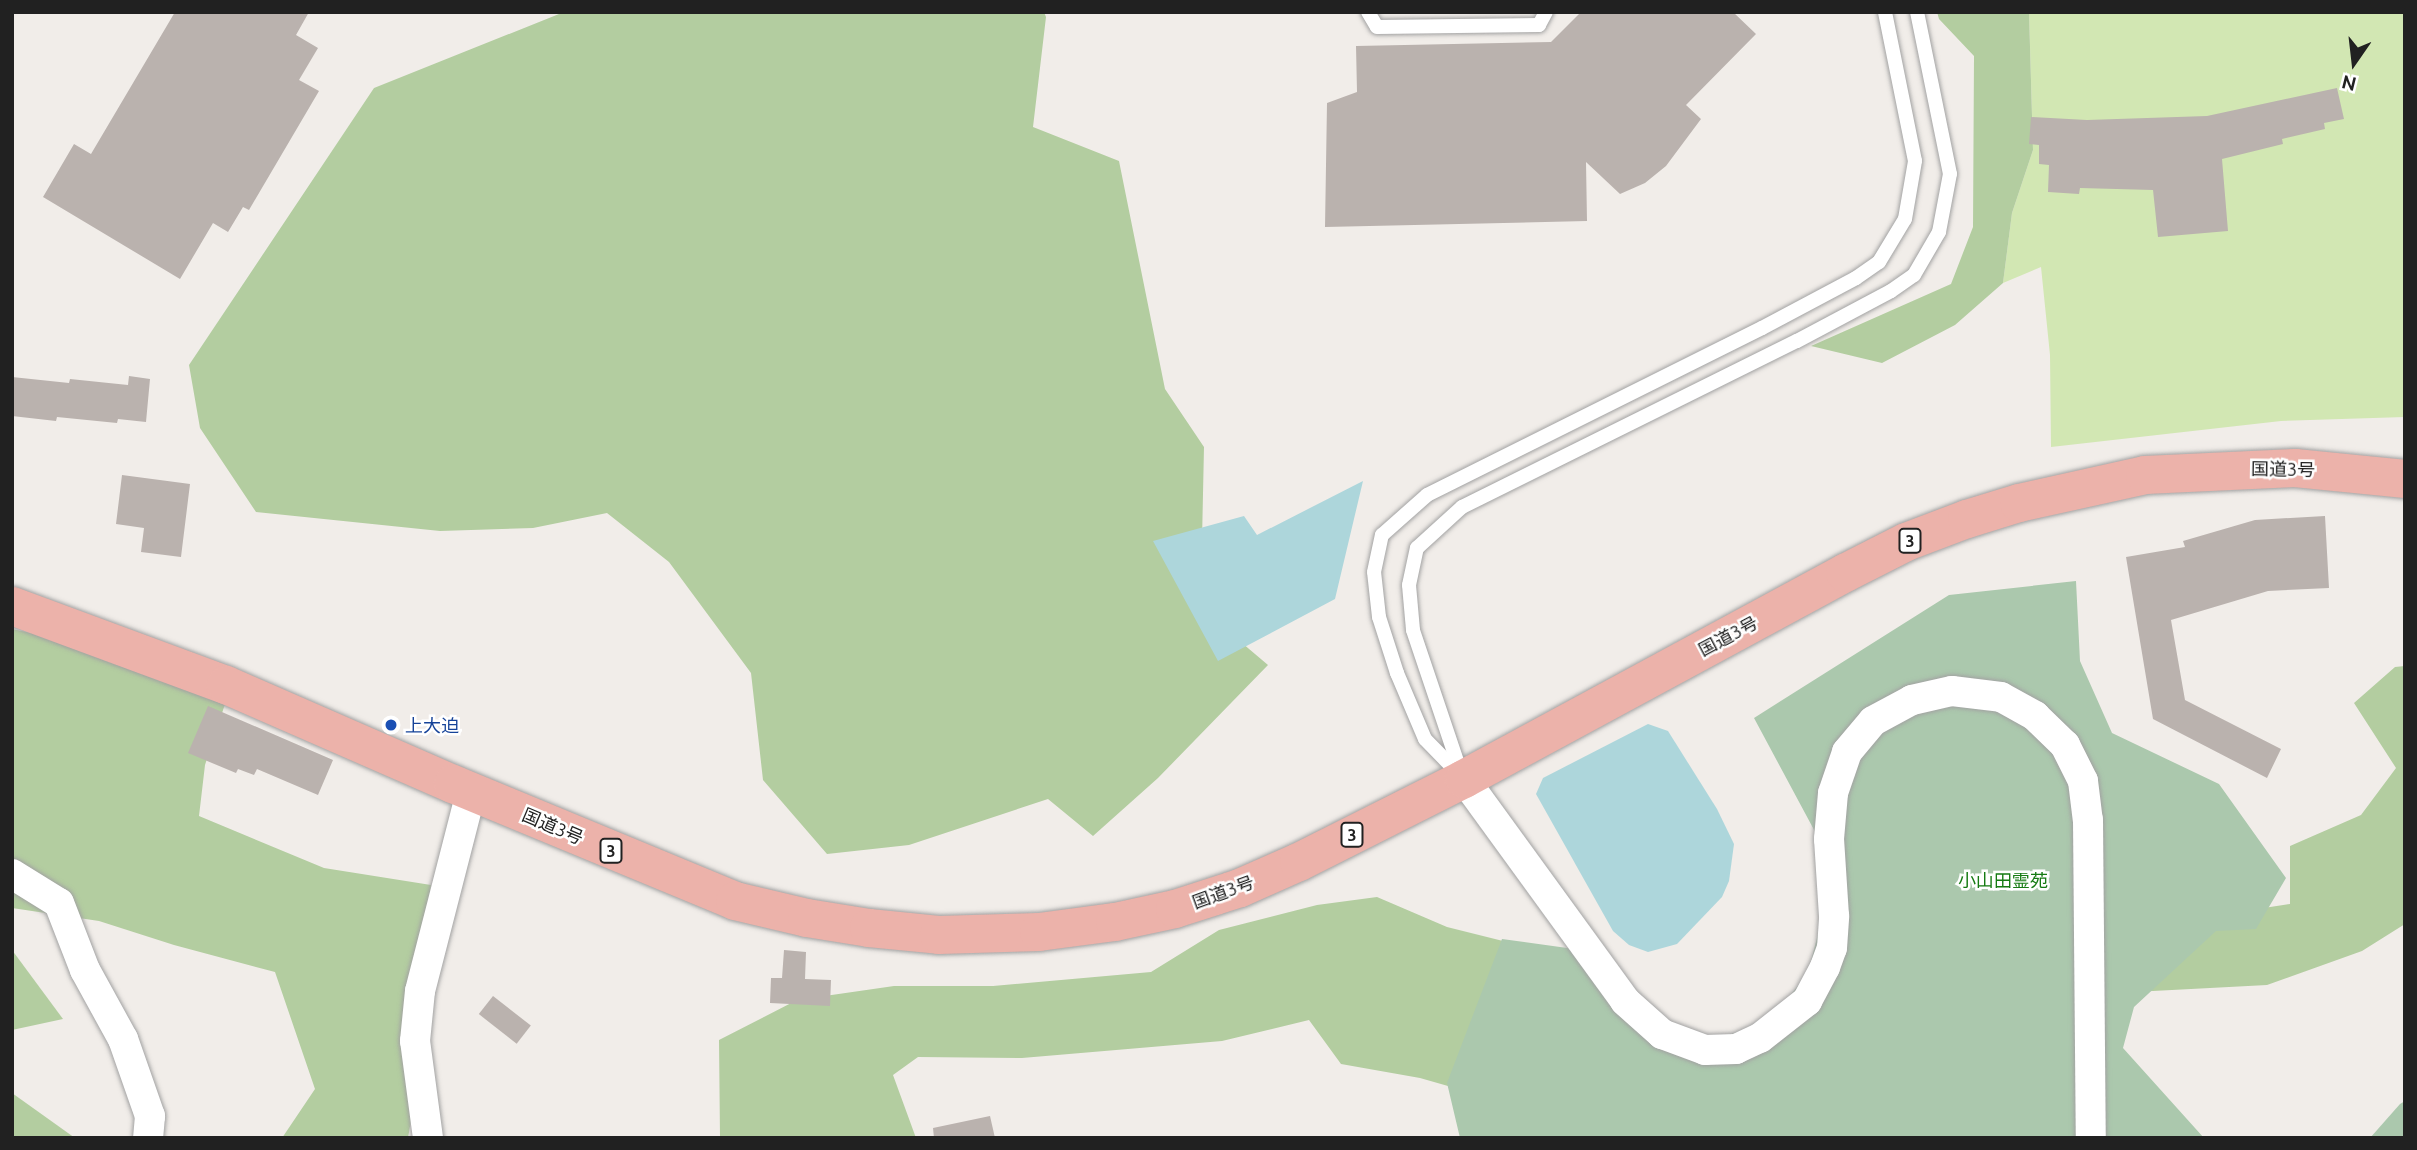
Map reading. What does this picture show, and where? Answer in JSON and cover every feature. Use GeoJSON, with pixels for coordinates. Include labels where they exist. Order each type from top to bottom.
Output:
{"type":"FeatureCollection","features":[{"type":"Feature","properties":{"kind":"highway","name":"国道3号"},"geometry":{"type":"LineString","coordinates":[[12,606],[226,685],[471,792],[735,901],[807,918],[939,935],[1039,932],[1115,922],[1175,909],[1240,888],[1299,862],[1464,779],[1845,573],[1906,542],[1967,519],[2019,503],[2145,475],[2232,468],[2295,468],[2405,480]]}},
{"type":"Feature","properties":{"kind":"street"},"geometry":{"type":"LineString","coordinates":[[1464,779],[1625,1001],[1662,1034],[1705,1050],[1736,1049],[1760,1038],[1807,1001],[1825,968],[1832,948],[1834,916],[1829,839],[1833,793],[1847,752],[1872,721],[1912,700],[1952,691],[2001,697],[2035,716],[2065,745],[2084,781],[2088,820],[2091,1138]]}},
{"type":"Feature","properties":{"kind":"street"},"geometry":{"type":"LineString","coordinates":[[433,1135],[415,1041],[420,991],[471,792]]}},
{"type":"Feature","properties":{"kind":"street"},"geometry":{"type":"LineString","coordinates":[[12,874],[59,904],[85,970],[123,1039],[150,1116],[148,1138]]}},
{"type":"Feature","properties":{"kind":"lane"},"geometry":{"type":"LineString","coordinates":[[1368,12],[1377,27],[1539,25],[1546,12]]}},
{"type":"Feature","properties":{"kind":"lane"},"geometry":{"type":"LineString","coordinates":[[1464,779],[1425,739],[1397,673],[1379,617],[1374,572],[1382,535],[1427,495],[1762,328],[1856,278],[1879,262],[1905,219],[1915,161],[1885,12]]}},
{"type":"Feature","properties":{"kind":"lane"},"geometry":{"type":"LineString","coordinates":[[1464,779],[1413,629],[1409,585],[1417,548],[1462,507],[1797,341],[1891,291],[1914,275],[1940,232],[1950,174],[1917,12]]}},
{"type":"Feature","properties":{"kind":"green space"},"geometry":{"type":"Polygon","coordinates":[[[564,12],[1044,12],[1046,17],[1033,127],[1119,161],[1165,389],[1204,447],[1202,541],[1216,621],[1268,665],[1158,778],[1093,836],[1048,799],[909,845],[827,854],[763,780],[751,673],[669,562],[607,513],[533,528],[440,531],[256,512],[200,428],[189,365],[374,88],[564,12]]]}},
{"type":"Feature","properties":{"kind":"green space"},"geometry":{"type":"Polygon","coordinates":[[[1937,12],[2029,12],[2033,150],[2012,213],[2003,283],[1955,325],[1882,363],[1811,346],[1951,284],[1973,227],[1974,56],[1939,19],[1937,12]]]}},
{"type":"Feature","properties":{"kind":"green space"},"geometry":{"type":"Polygon","coordinates":[[[2029,12],[2405,12],[2405,417],[2281,421],[2051,447],[2050,355],[2041,267],[2003,283],[2012,213],[2033,150],[2029,12]]]}},
{"type":"Feature","properties":{"kind":"green space","name":"小山田霊苑"},"geometry":{"type":"Polygon","coordinates":[[[2076,581],[2080,661],[2112,733],[2219,784],[2286,878],[2256,929],[2216,931],[2134,1007],[2123,1048],[2204,1138],[1460,1138],[1447,1083],[1502,939],[1596,952],[1662,1018],[1693,1034],[1719,1038],[1747,1029],[1785,1002],[1808,973],[1820,926],[1820,841],[1754,718],[1949,595],[2076,581]]]}},
{"type":"Feature","properties":{"kind":"green space"},"geometry":{"type":"Polygon","coordinates":[[[12,629],[91,645],[225,704],[205,765],[199,816],[324,868],[431,885],[414,1007],[415,1097],[408,1138],[282,1138],[315,1089],[275,972],[174,945],[99,921],[12,908],[12,629]]]}},
{"type":"Feature","properties":{"kind":"green space"},"geometry":{"type":"Polygon","coordinates":[[[2405,666],[2405,924],[2362,951],[2267,985],[2134,992],[2160,924],[2290,904],[2290,846],[2361,815],[2396,768],[2354,703],[2395,667],[2405,666]]]}},
{"type":"Feature","properties":{"kind":"green space"},"geometry":{"type":"Polygon","coordinates":[[[1377,897],[1447,927],[1583,961],[1483,1096],[1420,1078],[1341,1064],[1309,1020],[1222,1041],[1022,1058],[918,1057],[893,1075],[916,1138],[720,1138],[719,1040],[797,1000],[894,986],[993,986],[1151,972],[1219,930],[1317,905],[1377,897]]]}},
{"type":"Feature","properties":{"kind":"green space"},"geometry":{"type":"Polygon","coordinates":[[[12,950],[63,1019],[12,1030],[12,950]]]}},
{"type":"Feature","properties":{"kind":"green space"},"geometry":{"type":"Polygon","coordinates":[[[12,1093],[75,1138],[12,1138],[12,1093]]]}},
{"type":"Feature","properties":{"kind":"green space"},"geometry":{"type":"Polygon","coordinates":[[[2405,1101],[2405,1138],[2370,1138],[2400,1104],[2405,1101]]]}},
{"type":"Feature","properties":{"kind":"water"},"geometry":{"type":"Polygon","coordinates":[[[1363,481],[1335,599],[1218,661],[1153,541],[1244,516],[1257,535],[1363,481]]]}},
{"type":"Feature","properties":{"kind":"water"},"geometry":{"type":"Polygon","coordinates":[[[1648,724],[1668,731],[1717,809],[1734,844],[1729,881],[1722,897],[1677,944],[1648,952],[1629,945],[1613,931],[1536,794],[1543,778],[1648,724]]]}},
{"type":"Feature","properties":{"kind":"building"},"geometry":{"type":"Polygon","coordinates":[[[175,12],[309,12],[296,35],[318,48],[299,80],[319,91],[249,210],[243,207],[228,232],[213,223],[180,279],[43,197],[74,144],[91,154],[175,12]]]}},
{"type":"Feature","properties":{"kind":"building"},"geometry":{"type":"Polygon","coordinates":[[[1581,12],[1733,12],[1756,34],[1686,105],[1701,119],[1666,166],[1645,183],[1620,194],[1586,162],[1587,221],[1325,227],[1327,103],[1357,92],[1356,46],[1551,42],[1581,12]]]}},
{"type":"Feature","properties":{"kind":"building"},"geometry":{"type":"Polygon","coordinates":[[[2337,88],[2344,119],[2324,123],[2325,129],[2282,139],[2283,144],[2222,159],[2228,231],[2158,237],[2153,190],[2080,188],[2079,194],[2048,192],[2049,165],[2039,164],[2039,145],[2029,144],[2031,117],[2087,120],[2207,116],[2337,88]]]}},
{"type":"Feature","properties":{"kind":"building"},"geometry":{"type":"Polygon","coordinates":[[[129,376],[150,379],[146,422],[118,419],[117,423],[57,417],[56,421],[12,416],[12,377],[128,385],[129,376]]]}},
{"type":"Feature","properties":{"kind":"building"},"geometry":{"type":"Polygon","coordinates":[[[122,475],[190,484],[181,557],[141,552],[144,528],[116,524],[122,475]]]}},
{"type":"Feature","properties":{"kind":"building"},"geometry":{"type":"Polygon","coordinates":[[[2325,516],[2329,588],[2268,591],[2171,620],[2185,700],[2281,749],[2267,778],[2153,719],[2126,557],[2185,547],[2183,541],[2255,520],[2325,516]]]}},
{"type":"Feature","properties":{"kind":"building"},"geometry":{"type":"Polygon","coordinates":[[[208,706],[333,760],[318,795],[257,769],[254,775],[238,769],[236,773],[188,753],[208,706]]]}},
{"type":"Feature","properties":{"kind":"building"},"geometry":{"type":"Polygon","coordinates":[[[784,950],[806,952],[805,979],[831,980],[830,1006],[770,1003],[771,978],[782,978],[784,950]]]}},
{"type":"Feature","properties":{"kind":"building"},"geometry":{"type":"Polygon","coordinates":[[[493,996],[531,1026],[517,1044],[479,1014],[493,996]]]}},
{"type":"Feature","properties":{"kind":"building"},"geometry":{"type":"Polygon","coordinates":[[[990,1116],[995,1138],[934,1138],[933,1128],[990,1116]]]}},
{"type":"Feature","properties":{"kind":"place","name":"上大迫"},"geometry":{"type":"Point","coordinates":[391,725]}}]}
